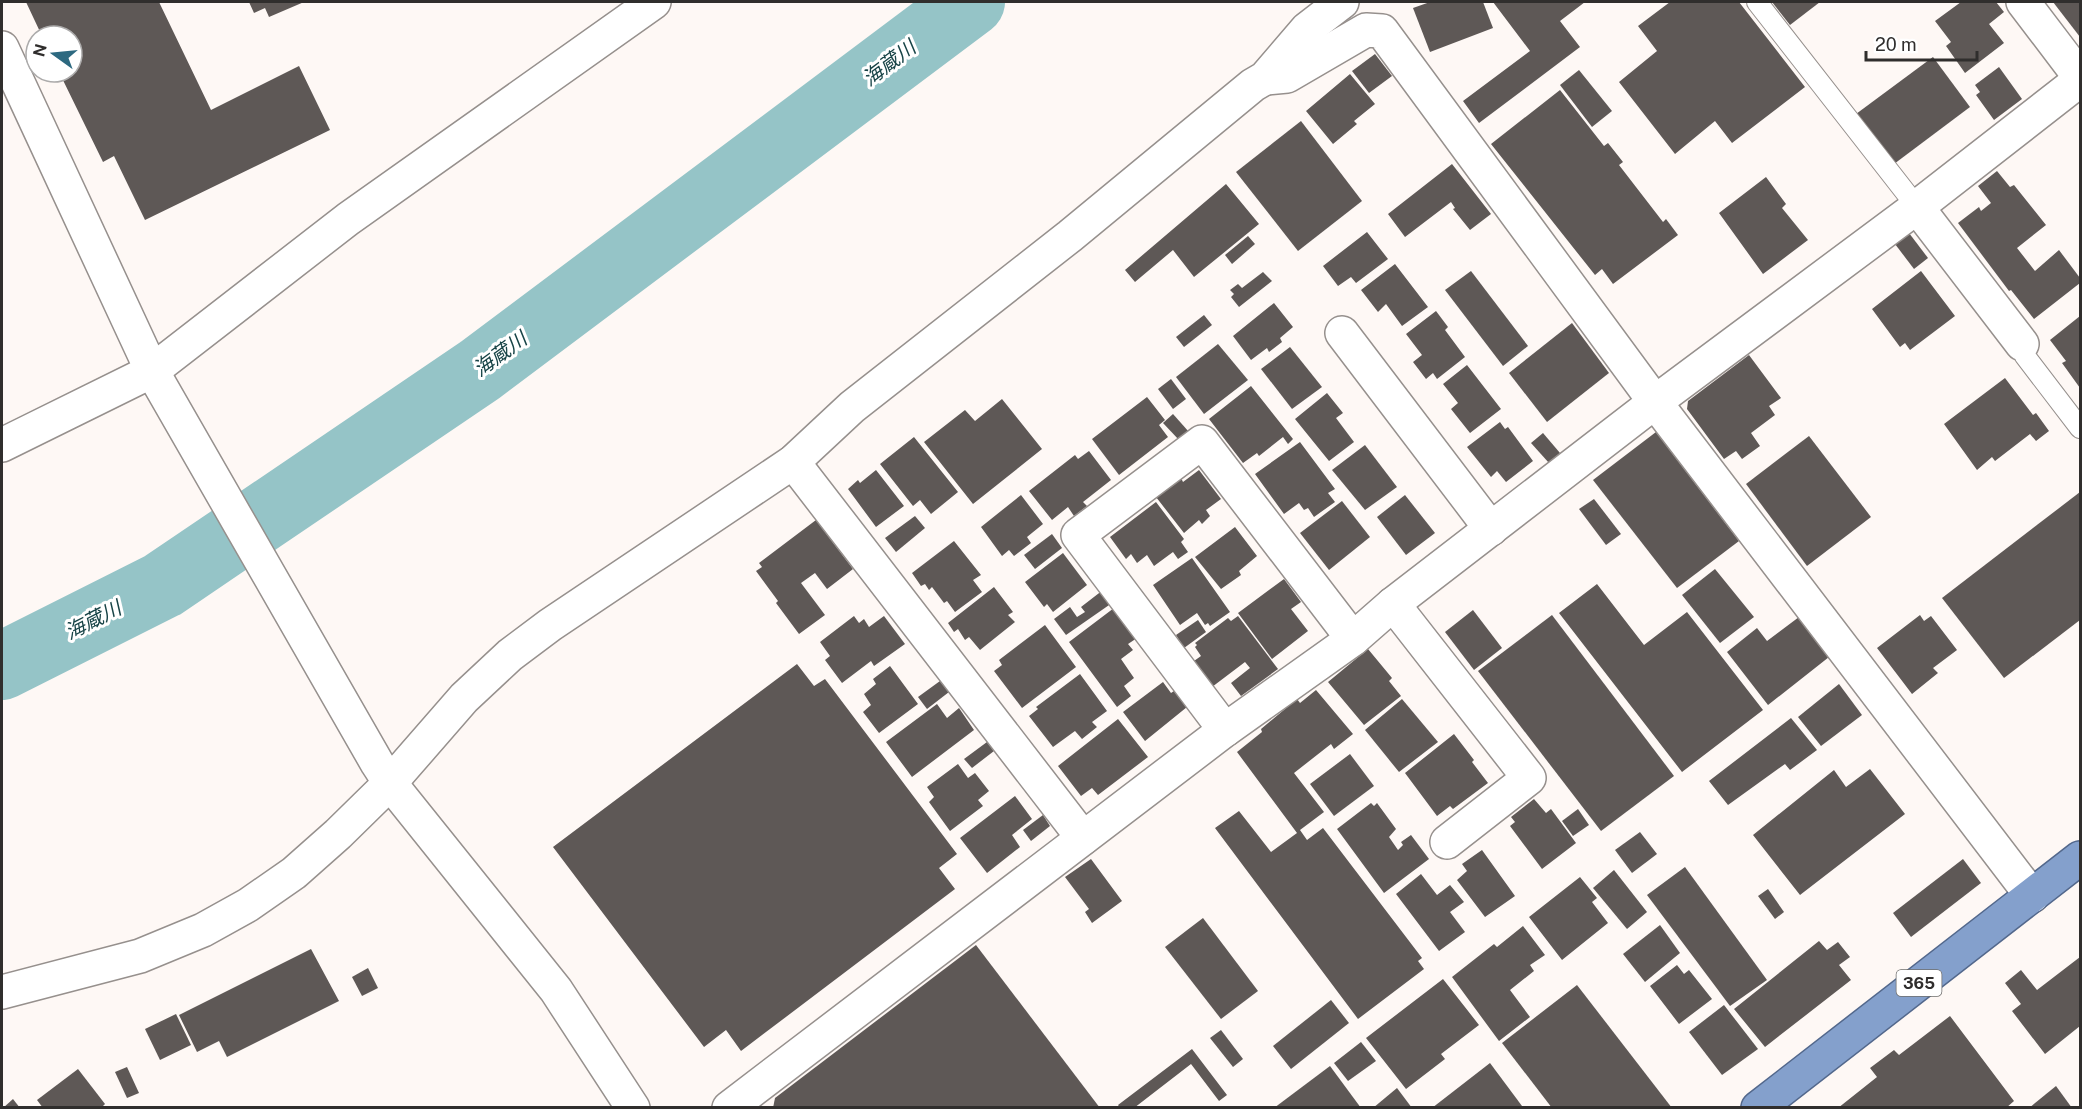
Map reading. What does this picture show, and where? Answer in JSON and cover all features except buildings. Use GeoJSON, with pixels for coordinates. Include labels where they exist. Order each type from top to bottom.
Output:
{"type":"FeatureCollection","features":[{"type":"Feature","properties":{"kind":"highway","name":"365"},"geometry":{"type":"LineString","coordinates":[[1758,1107],[2080,858]]}},
{"type":"Feature","properties":{"kind":"street"},"geometry":{"type":"LineString","coordinates":[[2,445],[152,371],[348,219],[654,2]]}},
{"type":"Feature","properties":{"kind":"street"},"geometry":{"type":"LineString","coordinates":[[2,992],[140,956],[203,930],[248,905],[294,873],[338,834],[384,773],[510,655],[550,625],[793,462],[852,407],[1070,236],[1265,78],[1307,29],[1342,2]]}},
{"type":"Feature","properties":{"kind":"street"},"geometry":{"type":"LineString","coordinates":[[729,1107],[1225,730],[1353,639],[1393,604],[1655,402],[1917,207],[2080,79],[2023,2]]}},
{"type":"Feature","properties":{"kind":"street"},"geometry":{"type":"LineString","coordinates":[[1265,78],[1287,76],[1366,30],[1382,31],[1655,402],[2032,896]]}},
{"type":"Feature","properties":{"kind":"street"},"geometry":{"type":"LineString","coordinates":[[2,48],[152,371],[384,773],[556,990],[633,1107]]}},
{"type":"Feature","properties":{"kind":"street"},"geometry":{"type":"LineString","coordinates":[[1917,207],[2022,344]]}},
{"type":"Feature","properties":{"kind":"street"},"geometry":{"type":"LineString","coordinates":[[1342,333],[1491,529]]}},
{"type":"Feature","properties":{"kind":"street"},"geometry":{"type":"LineString","coordinates":[[1225,730],[1078,535],[1202,442],[1353,639]]}},
{"type":"Feature","properties":{"kind":"street"},"geometry":{"type":"LineString","coordinates":[[793,462],[1083,838]]}},
{"type":"Feature","properties":{"kind":"street"},"geometry":{"type":"LineString","coordinates":[[1393,604],[1529,778],[1447,842]]}},
{"type":"Feature","properties":{"kind":"lane"},"geometry":{"type":"LineString","coordinates":[[1757,2],[1917,207]]}},
{"type":"Feature","properties":{"kind":"lane"},"geometry":{"type":"LineString","coordinates":[[2022,344],[2025,356],[2080,428]]}},
{"type":"Feature","properties":{"kind":"waterway","name":"海蔵川"},"geometry":{"type":"LineString","coordinates":[[2,666],[163,585],[480,370],[971,2]]}}]}
